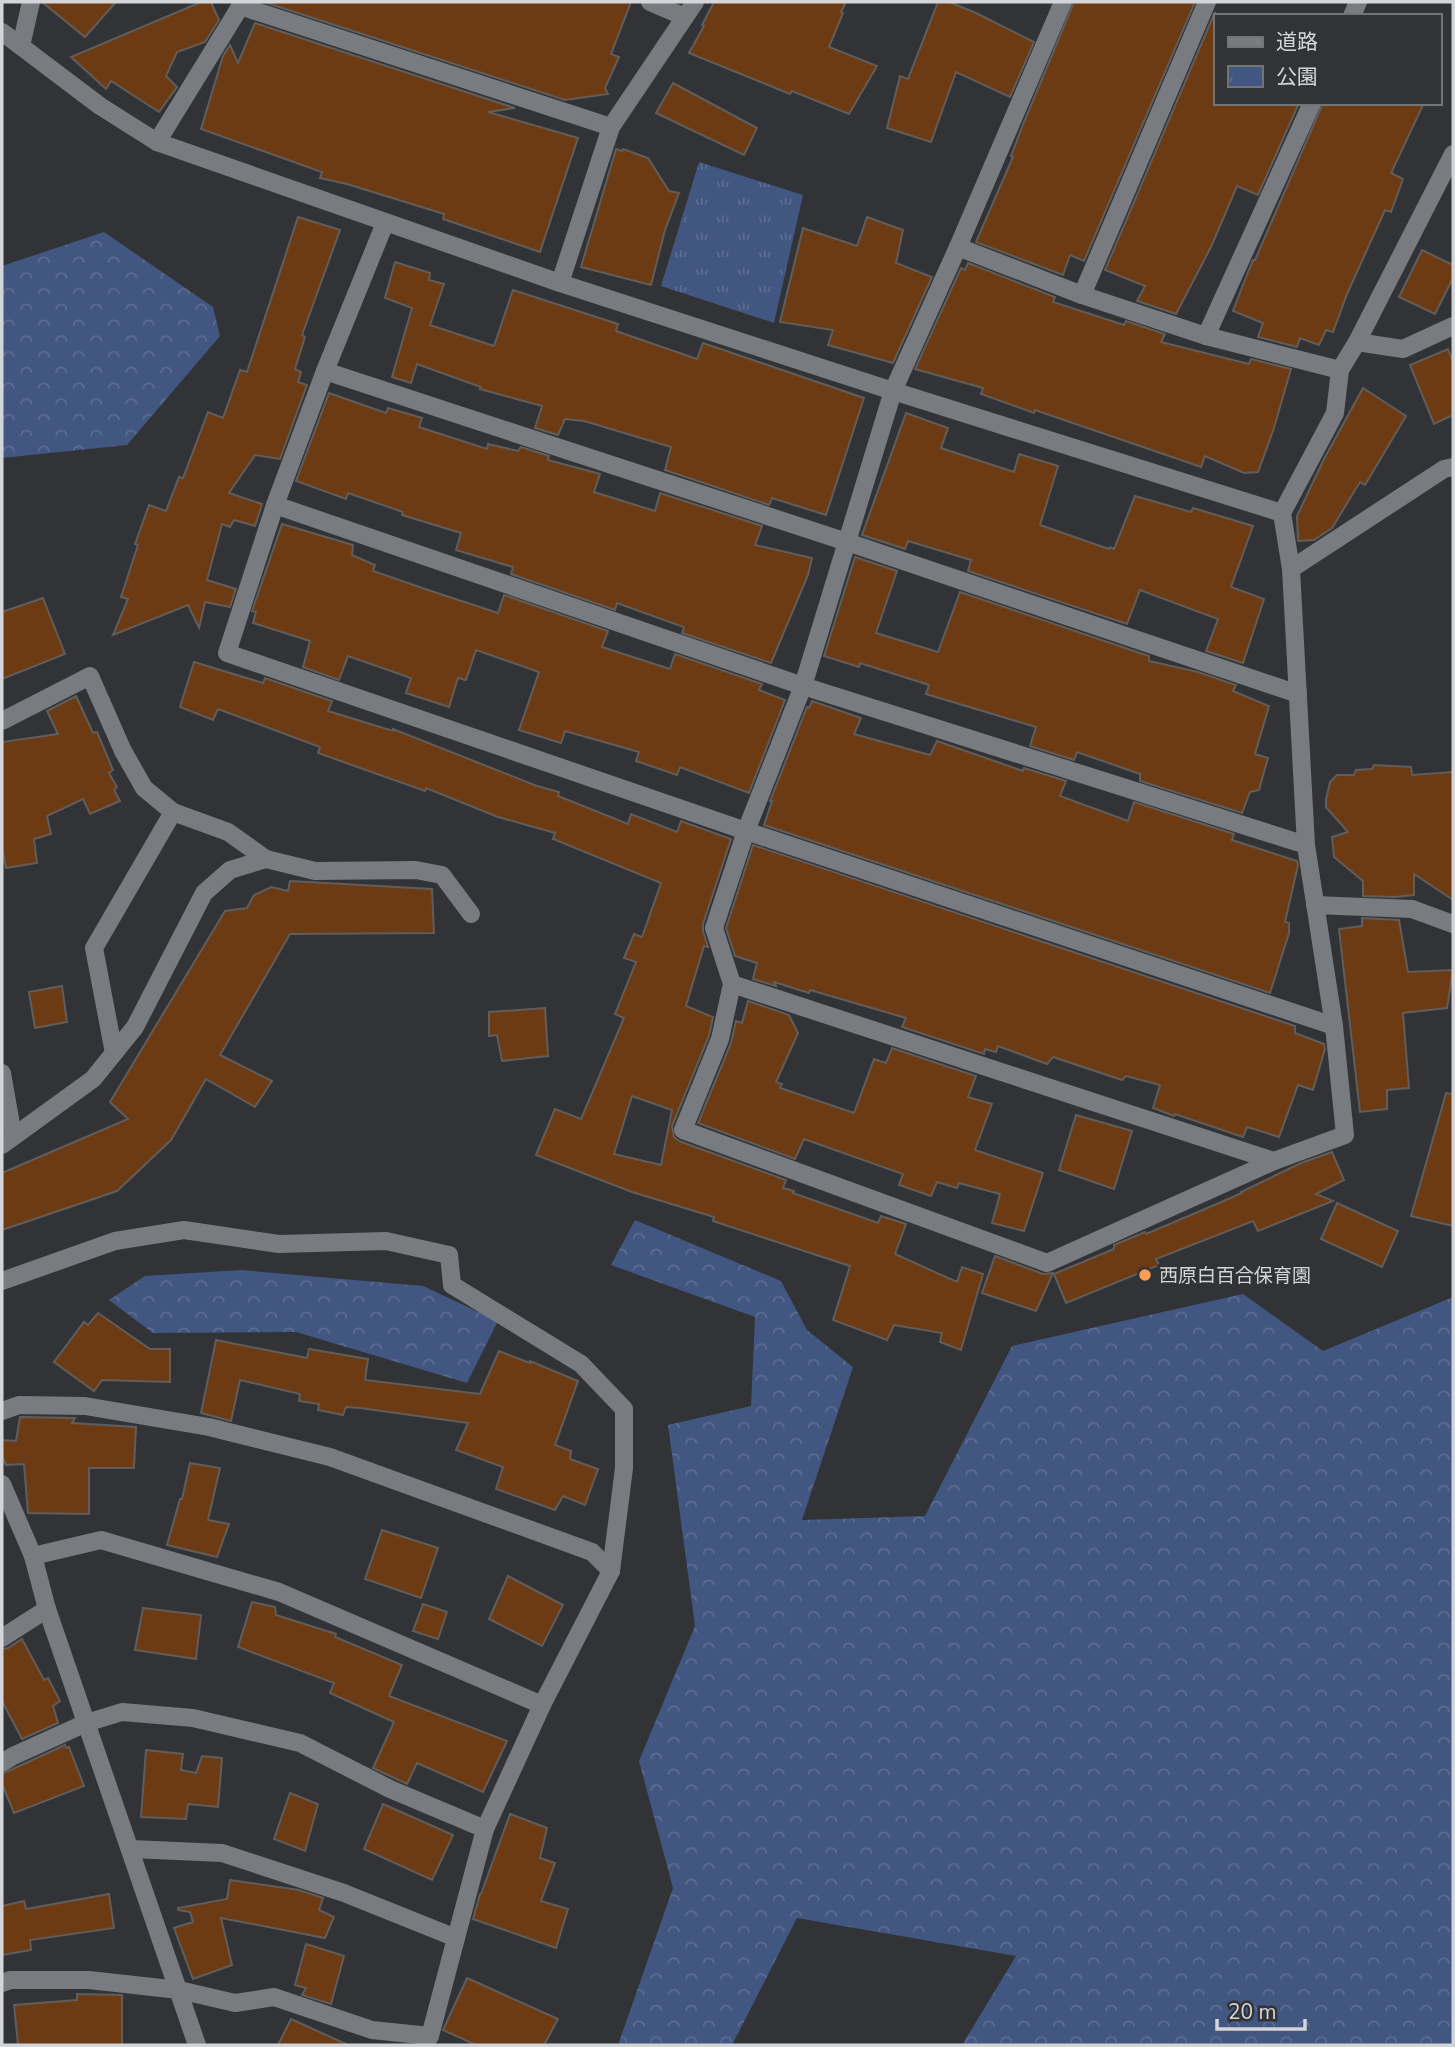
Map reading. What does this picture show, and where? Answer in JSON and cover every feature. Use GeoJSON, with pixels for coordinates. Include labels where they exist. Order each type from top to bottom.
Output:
{"type":"FeatureCollection","features":[{"type":"Feature","properties":{"kind":"street"},"geometry":{"type":"LineString","coordinates":[[20,46],[31,2]]}},
{"type":"Feature","properties":{"kind":"street"},"geometry":{"type":"LineString","coordinates":[[560,283],[611,127],[690,9],[650,2]]}},
{"type":"Feature","properties":{"kind":"street"},"geometry":{"type":"LineString","coordinates":[[1063,2],[893,391],[803,686],[746,831],[714,928],[733,984],[720,1040],[683,1129],[1046,1263],[1275,1161],[1345,1135],[1334,1026],[1306,845],[1291,569],[1282,513],[1335,413],[1340,370],[1453,154]]}},
{"type":"Feature","properties":{"kind":"street"},"geometry":{"type":"LineString","coordinates":[[1082,295],[1207,2]]}},
{"type":"Feature","properties":{"kind":"street"},"geometry":{"type":"LineString","coordinates":[[157,142],[241,4],[611,127]]}},
{"type":"Feature","properties":{"kind":"street"},"geometry":{"type":"LineString","coordinates":[[2,32],[100,106],[157,142],[560,283],[1282,513]]}},
{"type":"Feature","properties":{"kind":"street"},"geometry":{"type":"LineString","coordinates":[[1206,336],[1311,105]]}},
{"type":"Feature","properties":{"kind":"street"},"geometry":{"type":"LineString","coordinates":[[385,223],[325,371],[275,505],[227,653],[746,831],[1334,1026]]}},
{"type":"Feature","properties":{"kind":"street"},"geometry":{"type":"LineString","coordinates":[[958,247],[1082,295],[1206,336],[1340,370]]}},
{"type":"Feature","properties":{"kind":"street"},"geometry":{"type":"LineString","coordinates":[[1357,342],[1403,349],[1453,326]]}},
{"type":"Feature","properties":{"kind":"street"},"geometry":{"type":"LineString","coordinates":[[325,371],[847,542],[1298,694]]}},
{"type":"Feature","properties":{"kind":"street"},"geometry":{"type":"LineString","coordinates":[[1291,569],[1444,469],[1453,467]]}},
{"type":"Feature","properties":{"kind":"street"},"geometry":{"type":"LineString","coordinates":[[275,505],[803,686],[1306,845]]}},
{"type":"Feature","properties":{"kind":"street"},"geometry":{"type":"LineString","coordinates":[[2,721],[90,676],[123,751],[144,788],[173,812],[228,832],[266,859],[315,871],[416,870],[442,875],[471,914]]}},
{"type":"Feature","properties":{"kind":"street"},"geometry":{"type":"LineString","coordinates":[[114,1052],[94,948],[173,812]]}},
{"type":"Feature","properties":{"kind":"street"},"geometry":{"type":"LineString","coordinates":[[8,1140],[93,1079],[135,1027],[204,893],[230,870],[266,859]]}},
{"type":"Feature","properties":{"kind":"street"},"geometry":{"type":"LineString","coordinates":[[1315,905],[1412,909],[1453,923]]}},
{"type":"Feature","properties":{"kind":"street"},"geometry":{"type":"LineString","coordinates":[[733,984],[1275,1161]]}},
{"type":"Feature","properties":{"kind":"street"},"geometry":{"type":"LineString","coordinates":[[2,1073],[8,1140]]}},
{"type":"Feature","properties":{"kind":"street"},"geometry":{"type":"LineString","coordinates":[[2,1281],[115,1241],[184,1230],[279,1244],[386,1241],[449,1255],[452,1285],[581,1363],[624,1409],[624,1468],[611,1571],[542,1704],[485,1829],[427,2041],[372,2030],[274,1997],[235,2003],[179,1990],[89,1980],[10,1980],[2,1983]]}},
{"type":"Feature","properties":{"kind":"street"},"geometry":{"type":"LineString","coordinates":[[2,1411],[19,1405],[85,1406],[209,1427],[330,1457],[592,1552],[611,1571]]}},
{"type":"Feature","properties":{"kind":"street"},"geometry":{"type":"LineString","coordinates":[[2,1484],[33,1556],[47,1609],[197,2045]]}},
{"type":"Feature","properties":{"kind":"street"},"geometry":{"type":"LineString","coordinates":[[33,1556],[101,1540],[127,1547],[279,1592],[542,1704]]}},
{"type":"Feature","properties":{"kind":"street"},"geometry":{"type":"LineString","coordinates":[[2,1639],[47,1609]]}},
{"type":"Feature","properties":{"kind":"street"},"geometry":{"type":"LineString","coordinates":[[2,1763],[86,1723],[122,1712],[193,1718],[300,1743],[390,1789],[485,1829]]}},
{"type":"Feature","properties":{"kind":"street"},"geometry":{"type":"LineString","coordinates":[[131,1849],[222,1853],[344,1893],[456,1938]]}},
{"type":"Feature","properties":{"kind":"green space"},"geometry":{"type":"Polygon","coordinates":[[[699,162],[803,195],[774,323],[661,286],[699,162]]]}},
{"type":"Feature","properties":{"kind":"green space"},"geometry":{"type":"Polygon","coordinates":[[[104,232],[213,307],[220,336],[127,445],[2,458],[2,266],[104,232]]]}},
{"type":"Feature","properties":{"kind":"green space"},"geometry":{"type":"Polygon","coordinates":[[[635,1220],[781,1281],[807,1330],[853,1367],[802,1520],[925,1516],[1012,1346],[1243,1294],[1323,1351],[1453,1297],[1453,2045],[962,2045],[1016,1956],[797,1918],[732,2045],[618,2045],[673,1888],[639,1761],[695,1626],[668,1425],[751,1406],[755,1317],[611,1265],[635,1220]]]}},
{"type":"Feature","properties":{"kind":"green space"},"geometry":{"type":"Polygon","coordinates":[[[241,1270],[423,1286],[498,1321],[467,1383],[296,1332],[153,1333],[109,1300],[145,1276],[241,1270]]]}},
{"type":"Feature","properties":{"kind":"building"},"geometry":{"type":"Polygon","coordinates":[[[42,2],[116,2],[85,37],[42,2]]]}},
{"type":"Feature","properties":{"kind":"building"},"geometry":{"type":"Polygon","coordinates":[[[201,2],[211,2],[219,20],[205,42],[177,52],[166,76],[177,87],[159,112],[111,81],[106,89],[71,57],[201,2]]]}},
{"type":"Feature","properties":{"kind":"building"},"geometry":{"type":"Polygon","coordinates":[[[264,2],[631,2],[611,54],[619,57],[605,88],[608,94],[565,100],[264,2]]]}},
{"type":"Feature","properties":{"kind":"building"},"geometry":{"type":"Polygon","coordinates":[[[714,2],[846,2],[829,47],[877,66],[849,114],[792,91],[790,94],[689,53],[714,2]]]}},
{"type":"Feature","properties":{"kind":"building"},"geometry":{"type":"Polygon","coordinates":[[[938,2],[949,2],[976,13],[1034,42],[1010,97],[956,72],[931,142],[887,128],[900,76],[908,79],[938,2]]]}},
{"type":"Feature","properties":{"kind":"building"},"geometry":{"type":"Polygon","coordinates":[[[1074,2],[1195,2],[1084,261],[1070,255],[1063,275],[976,242],[1013,157],[1011,156],[1024,122],[1074,2]]]}},
{"type":"Feature","properties":{"kind":"building"},"geometry":{"type":"Polygon","coordinates":[[[1214,14],[1214,105],[1298,105],[1258,195],[1237,186],[1211,247],[1176,314],[1137,301],[1145,286],[1105,270],[1214,14]]]}},
{"type":"Feature","properties":{"kind":"building"},"geometry":{"type":"Polygon","coordinates":[[[255,23],[515,108],[488,112],[578,138],[540,252],[443,219],[444,214],[320,178],[322,172],[201,129],[223,56],[230,45],[238,63],[255,23]]]}},
{"type":"Feature","properties":{"kind":"building"},"geometry":{"type":"Polygon","coordinates":[[[673,83],[757,128],[744,155],[656,113],[673,83]]]}},
{"type":"Feature","properties":{"kind":"building"},"geometry":{"type":"Polygon","coordinates":[[[1322,105],[1423,105],[1391,173],[1403,179],[1391,212],[1385,210],[1333,332],[1326,330],[1319,345],[1300,338],[1297,347],[1258,337],[1263,323],[1233,311],[1322,105]]]}},
{"type":"Feature","properties":{"kind":"building"},"geometry":{"type":"Polygon","coordinates":[[[616,149],[648,158],[669,191],[679,193],[665,230],[651,285],[581,267],[616,149]]]}},
{"type":"Feature","properties":{"kind":"building"},"geometry":{"type":"Polygon","coordinates":[[[298,217],[340,230],[302,335],[305,337],[295,369],[301,372],[298,382],[307,385],[280,459],[255,455],[229,493],[262,504],[255,526],[234,520],[230,527],[222,524],[207,580],[236,589],[230,607],[205,602],[199,628],[188,605],[113,635],[128,599],[121,597],[149,505],[166,511],[179,477],[183,478],[208,412],[223,418],[240,370],[247,372],[298,217]]]}},
{"type":"Feature","properties":{"kind":"building"},"geometry":{"type":"Polygon","coordinates":[[[867,217],[903,230],[896,263],[932,277],[893,363],[828,345],[833,330],[780,322],[803,228],[857,246],[867,217]]]}},
{"type":"Feature","properties":{"kind":"building"},"geometry":{"type":"Polygon","coordinates":[[[1422,250],[1453,265],[1453,278],[1435,314],[1399,297],[1422,250]]]}},
{"type":"Feature","properties":{"kind":"building"},"geometry":{"type":"Polygon","coordinates":[[[395,262],[430,273],[429,280],[444,284],[430,325],[494,346],[513,290],[618,324],[616,331],[697,359],[703,343],[864,398],[826,515],[772,498],[769,505],[665,470],[671,447],[584,421],[565,419],[558,435],[535,428],[542,406],[480,389],[481,387],[417,364],[411,383],[392,377],[412,308],[385,298],[395,262]]]}},
{"type":"Feature","properties":{"kind":"building"},"geometry":{"type":"Polygon","coordinates":[[[968,263],[1055,297],[1053,302],[1124,325],[1126,321],[1165,334],[1161,342],[1249,364],[1251,359],[1291,369],[1258,472],[1244,473],[1205,456],[1201,467],[981,394],[983,388],[915,369],[961,268],[965,270],[968,263]]]}},
{"type":"Feature","properties":{"kind":"building"},"geometry":{"type":"Polygon","coordinates":[[[1448,349],[1453,362],[1453,415],[1434,424],[1410,365],[1448,349]]]}},
{"type":"Feature","properties":{"kind":"building"},"geometry":{"type":"Polygon","coordinates":[[[1363,388],[1406,416],[1365,485],[1360,482],[1332,528],[1314,540],[1298,541],[1297,516],[1324,459],[1363,388]]]}},
{"type":"Feature","properties":{"kind":"building"},"geometry":{"type":"Polygon","coordinates":[[[329,393],[386,413],[388,408],[422,418],[419,427],[487,449],[488,444],[518,451],[521,447],[549,456],[548,460],[600,474],[594,492],[655,511],[660,493],[762,526],[755,545],[812,558],[808,575],[771,663],[682,633],[684,627],[617,603],[615,610],[511,574],[513,567],[456,550],[461,533],[402,515],[403,512],[348,493],[346,499],[296,481],[329,393]]]}},
{"type":"Feature","properties":{"kind":"building"},"geometry":{"type":"Polygon","coordinates":[[[906,413],[948,428],[941,448],[1014,472],[1019,454],[1058,466],[1040,525],[1109,549],[1114,549],[1135,496],[1191,512],[1193,508],[1253,526],[1231,587],[1264,599],[1243,663],[1206,651],[1218,619],[1140,590],[1127,624],[968,571],[971,560],[908,541],[905,549],[862,535],[906,413]]]}},
{"type":"Feature","properties":{"kind":"building"},"geometry":{"type":"Polygon","coordinates":[[[282,524],[353,545],[352,555],[375,565],[373,571],[431,591],[498,613],[504,595],[608,631],[602,647],[670,669],[675,654],[762,684],[759,690],[785,700],[749,793],[680,767],[677,775],[636,761],[639,752],[565,731],[561,743],[519,730],[539,672],[476,650],[466,680],[458,678],[449,707],[406,693],[411,678],[348,656],[339,680],[303,667],[310,641],[253,623],[256,612],[252,611],[282,524]]]}},
{"type":"Feature","properties":{"kind":"building"},"geometry":{"type":"Polygon","coordinates":[[[855,557],[897,571],[876,633],[938,652],[960,592],[1149,656],[1149,661],[1198,672],[1236,685],[1233,691],[1269,706],[1255,754],[1268,758],[1259,790],[1250,792],[1242,813],[1140,781],[1140,774],[1077,752],[1074,760],[1030,746],[1036,727],[926,694],[929,685],[860,663],[859,667],[824,656],[855,557]]]}},
{"type":"Feature","properties":{"kind":"building"},"geometry":{"type":"Polygon","coordinates":[[[43,598],[65,654],[2,679],[2,612],[43,598]]]}},
{"type":"Feature","properties":{"kind":"building"},"geometry":{"type":"Polygon","coordinates":[[[194,662],[263,683],[265,678],[332,701],[328,711],[393,729],[537,786],[559,792],[558,796],[628,824],[631,814],[677,832],[681,821],[731,839],[703,924],[708,947],[704,946],[686,1006],[713,1017],[709,1036],[672,1126],[674,1137],[786,1180],[783,1188],[794,1191],[793,1193],[878,1223],[881,1216],[906,1224],[895,1254],[957,1282],[962,1267],[983,1274],[961,1350],[940,1342],[942,1333],[894,1325],[887,1340],[833,1320],[850,1266],[713,1221],[714,1217],[632,1192],[536,1155],[555,1109],[581,1119],[624,1018],[615,1014],[636,962],[624,958],[634,934],[642,937],[661,883],[553,839],[555,833],[498,817],[426,788],[425,791],[318,753],[320,747],[218,709],[213,720],[180,707],[194,662]],[[632,1096],[614,1154],[661,1165],[672,1110],[632,1096]]]}},
{"type":"Feature","properties":{"kind":"building"},"geometry":{"type":"Polygon","coordinates":[[[76,696],[93,733],[97,732],[113,770],[109,773],[117,787],[114,790],[120,801],[90,814],[83,799],[47,816],[51,834],[34,839],[37,863],[6,868],[2,848],[2,742],[58,734],[47,711],[76,696]]]}},
{"type":"Feature","properties":{"kind":"building"},"geometry":{"type":"Polygon","coordinates":[[[812,701],[861,718],[854,734],[930,755],[937,741],[1023,771],[1024,768],[1066,781],[1060,796],[1128,821],[1134,802],[1234,834],[1232,840],[1297,861],[1285,922],[1289,923],[1289,933],[1270,993],[764,825],[770,801],[807,707],[809,708],[812,701]]]}},
{"type":"Feature","properties":{"kind":"building"},"geometry":{"type":"Polygon","coordinates":[[[1374,765],[1411,767],[1412,775],[1453,772],[1453,900],[1414,874],[1414,895],[1363,896],[1363,881],[1334,857],[1332,837],[1348,832],[1326,807],[1330,782],[1337,775],[1354,775],[1356,770],[1372,769],[1374,765]]]}},
{"type":"Feature","properties":{"kind":"building"},"geometry":{"type":"Polygon","coordinates":[[[753,845],[1295,1026],[1295,1033],[1324,1044],[1325,1049],[1313,1090],[1298,1085],[1279,1137],[1247,1127],[1243,1137],[1153,1108],[1160,1085],[1126,1076],[1122,1080],[1053,1057],[1047,1064],[998,1046],[996,1052],[985,1049],[984,1054],[902,1027],[906,1018],[810,990],[809,993],[774,982],[776,986],[753,979],[757,963],[735,956],[726,928],[753,845]]]}},
{"type":"Feature","properties":{"kind":"building"},"geometry":{"type":"Polygon","coordinates":[[[290,881],[432,889],[434,933],[290,934],[220,1055],[272,1081],[255,1107],[206,1079],[171,1140],[117,1191],[2,1230],[2,1173],[128,1119],[110,1102],[225,911],[247,908],[254,895],[271,887],[288,891],[290,881]]]}},
{"type":"Feature","properties":{"kind":"building"},"geometry":{"type":"Polygon","coordinates":[[[1362,918],[1399,920],[1408,972],[1453,970],[1447,1008],[1403,1013],[1409,1088],[1387,1090],[1387,1109],[1360,1112],[1339,929],[1362,926],[1362,918]]]}},
{"type":"Feature","properties":{"kind":"building"},"geometry":{"type":"Polygon","coordinates":[[[62,986],[67,1022],[35,1028],[29,992],[62,986]]]}},
{"type":"Feature","properties":{"kind":"building"},"geometry":{"type":"Polygon","coordinates":[[[748,1001],[789,1015],[798,1033],[776,1082],[782,1084],[780,1088],[854,1113],[874,1059],[886,1063],[892,1048],[976,1076],[968,1097],[992,1104],[975,1150],[1043,1173],[1024,1231],[992,1223],[1000,1194],[959,1183],[957,1188],[937,1182],[931,1196],[899,1185],[903,1174],[804,1139],[795,1159],[698,1123],[731,1043],[736,1021],[742,1023],[748,1001]]]}},
{"type":"Feature","properties":{"kind":"building"},"geometry":{"type":"Polygon","coordinates":[[[545,1008],[548,1056],[502,1061],[497,1035],[489,1036],[489,1012],[545,1008]]]}},
{"type":"Feature","properties":{"kind":"building"},"geometry":{"type":"Polygon","coordinates":[[[1446,1093],[1453,1094],[1453,1226],[1411,1216],[1446,1093]]]}},
{"type":"Feature","properties":{"kind":"building"},"geometry":{"type":"Polygon","coordinates":[[[1076,1115],[1132,1131],[1114,1189],[1059,1170],[1076,1115]]]}},
{"type":"Feature","properties":{"kind":"building"},"geometry":{"type":"Polygon","coordinates":[[[1332,1152],[1344,1180],[1316,1194],[1333,1201],[1258,1231],[1253,1221],[1156,1259],[1159,1265],[1066,1303],[1054,1274],[1114,1249],[1114,1245],[1212,1206],[1301,1163],[1332,1152]]]}},
{"type":"Feature","properties":{"kind":"building"},"geometry":{"type":"Polygon","coordinates":[[[1337,1203],[1398,1231],[1382,1267],[1321,1239],[1337,1203]]]}},
{"type":"Feature","properties":{"kind":"building"},"geometry":{"type":"Polygon","coordinates":[[[995,1256],[1043,1274],[1053,1273],[1036,1311],[982,1293],[995,1256]]]}},
{"type":"Feature","properties":{"kind":"building"},"geometry":{"type":"Polygon","coordinates":[[[98,1313],[150,1349],[170,1349],[170,1382],[102,1380],[94,1391],[54,1362],[84,1322],[88,1325],[98,1313]]]}},
{"type":"Feature","properties":{"kind":"building"},"geometry":{"type":"Polygon","coordinates":[[[216,1340],[307,1358],[309,1349],[368,1359],[365,1380],[480,1394],[499,1351],[578,1381],[555,1445],[571,1451],[570,1459],[598,1469],[585,1505],[563,1496],[555,1510],[496,1489],[503,1467],[456,1450],[468,1423],[346,1407],[343,1415],[318,1410],[319,1404],[299,1401],[300,1394],[240,1380],[231,1421],[201,1413],[216,1340]]]}},
{"type":"Feature","properties":{"kind":"building"},"geometry":{"type":"Polygon","coordinates":[[[20,1417],[75,1418],[72,1423],[136,1427],[134,1468],[89,1468],[89,1514],[28,1513],[24,1464],[6,1465],[2,1456],[2,1440],[16,1441],[20,1417]]]}},
{"type":"Feature","properties":{"kind":"building"},"geometry":{"type":"Polygon","coordinates":[[[190,1463],[220,1468],[208,1520],[229,1524],[217,1557],[167,1545],[190,1463]]]}},
{"type":"Feature","properties":{"kind":"building"},"geometry":{"type":"Polygon","coordinates":[[[382,1530],[438,1548],[421,1598],[365,1579],[382,1530]]]}},
{"type":"Feature","properties":{"kind":"building"},"geometry":{"type":"Polygon","coordinates":[[[508,1576],[563,1605],[542,1646],[489,1619],[508,1576]]]}},
{"type":"Feature","properties":{"kind":"building"},"geometry":{"type":"Polygon","coordinates":[[[252,1602],[275,1607],[276,1615],[336,1634],[335,1637],[402,1665],[389,1696],[507,1741],[483,1792],[417,1763],[407,1784],[373,1768],[394,1722],[330,1693],[334,1683],[238,1647],[252,1602]]]}},
{"type":"Feature","properties":{"kind":"building"},"geometry":{"type":"Polygon","coordinates":[[[423,1604],[447,1612],[438,1639],[413,1631],[423,1604]]]}},
{"type":"Feature","properties":{"kind":"building"},"geometry":{"type":"Polygon","coordinates":[[[143,1608],[201,1615],[196,1659],[135,1650],[143,1608]]]}},
{"type":"Feature","properties":{"kind":"building"},"geometry":{"type":"Polygon","coordinates":[[[22,1639],[44,1680],[48,1678],[60,1701],[53,1706],[58,1723],[22,1739],[2,1701],[2,1649],[22,1639]]]}},
{"type":"Feature","properties":{"kind":"building"},"geometry":{"type":"Polygon","coordinates":[[[65,1745],[66,1748],[69,1747],[84,1786],[14,1813],[2,1784],[2,1774],[65,1745]]]}},
{"type":"Feature","properties":{"kind":"building"},"geometry":{"type":"Polygon","coordinates":[[[146,1750],[183,1754],[181,1770],[196,1773],[202,1756],[222,1758],[218,1807],[188,1804],[186,1819],[141,1817],[146,1750]]]}},
{"type":"Feature","properties":{"kind":"building"},"geometry":{"type":"Polygon","coordinates":[[[290,1793],[318,1804],[305,1851],[274,1839],[290,1793]]]}},
{"type":"Feature","properties":{"kind":"building"},"geometry":{"type":"Polygon","coordinates":[[[383,1804],[453,1835],[432,1880],[364,1849],[383,1804]]]}},
{"type":"Feature","properties":{"kind":"building"},"geometry":{"type":"Polygon","coordinates":[[[510,1814],[547,1828],[540,1858],[555,1863],[541,1901],[568,1909],[556,1948],[473,1919],[510,1814]]]}},
{"type":"Feature","properties":{"kind":"building"},"geometry":{"type":"Polygon","coordinates":[[[230,1880],[299,1890],[323,1898],[319,1910],[334,1917],[325,1938],[221,1918],[232,1965],[193,1979],[174,1928],[193,1922],[190,1912],[178,1908],[227,1899],[230,1880]]]}},
{"type":"Feature","properties":{"kind":"building"},"geometry":{"type":"Polygon","coordinates":[[[109,1894],[114,1928],[30,1940],[31,1950],[2,1955],[2,1906],[24,1901],[26,1909],[109,1894]]]}},
{"type":"Feature","properties":{"kind":"building"},"geometry":{"type":"Polygon","coordinates":[[[306,1944],[344,1956],[331,2004],[302,1995],[306,1988],[295,1985],[306,1944]]]}},
{"type":"Feature","properties":{"kind":"building"},"geometry":{"type":"Polygon","coordinates":[[[467,1978],[558,2019],[544,2045],[476,2045],[443,2030],[467,1978]]]}},
{"type":"Feature","properties":{"kind":"building"},"geometry":{"type":"Polygon","coordinates":[[[77,1994],[122,1995],[122,2045],[18,2045],[14,2005],[77,2000],[77,1994]]]}},
{"type":"Feature","properties":{"kind":"building"},"geometry":{"type":"Polygon","coordinates":[[[291,2019],[348,2045],[278,2045],[291,2019]]]}},
{"type":"Feature","properties":{"kind":"place","name":"西原白百合保育園"},"geometry":{"type":"Point","coordinates":[1145,1275]}}]}
